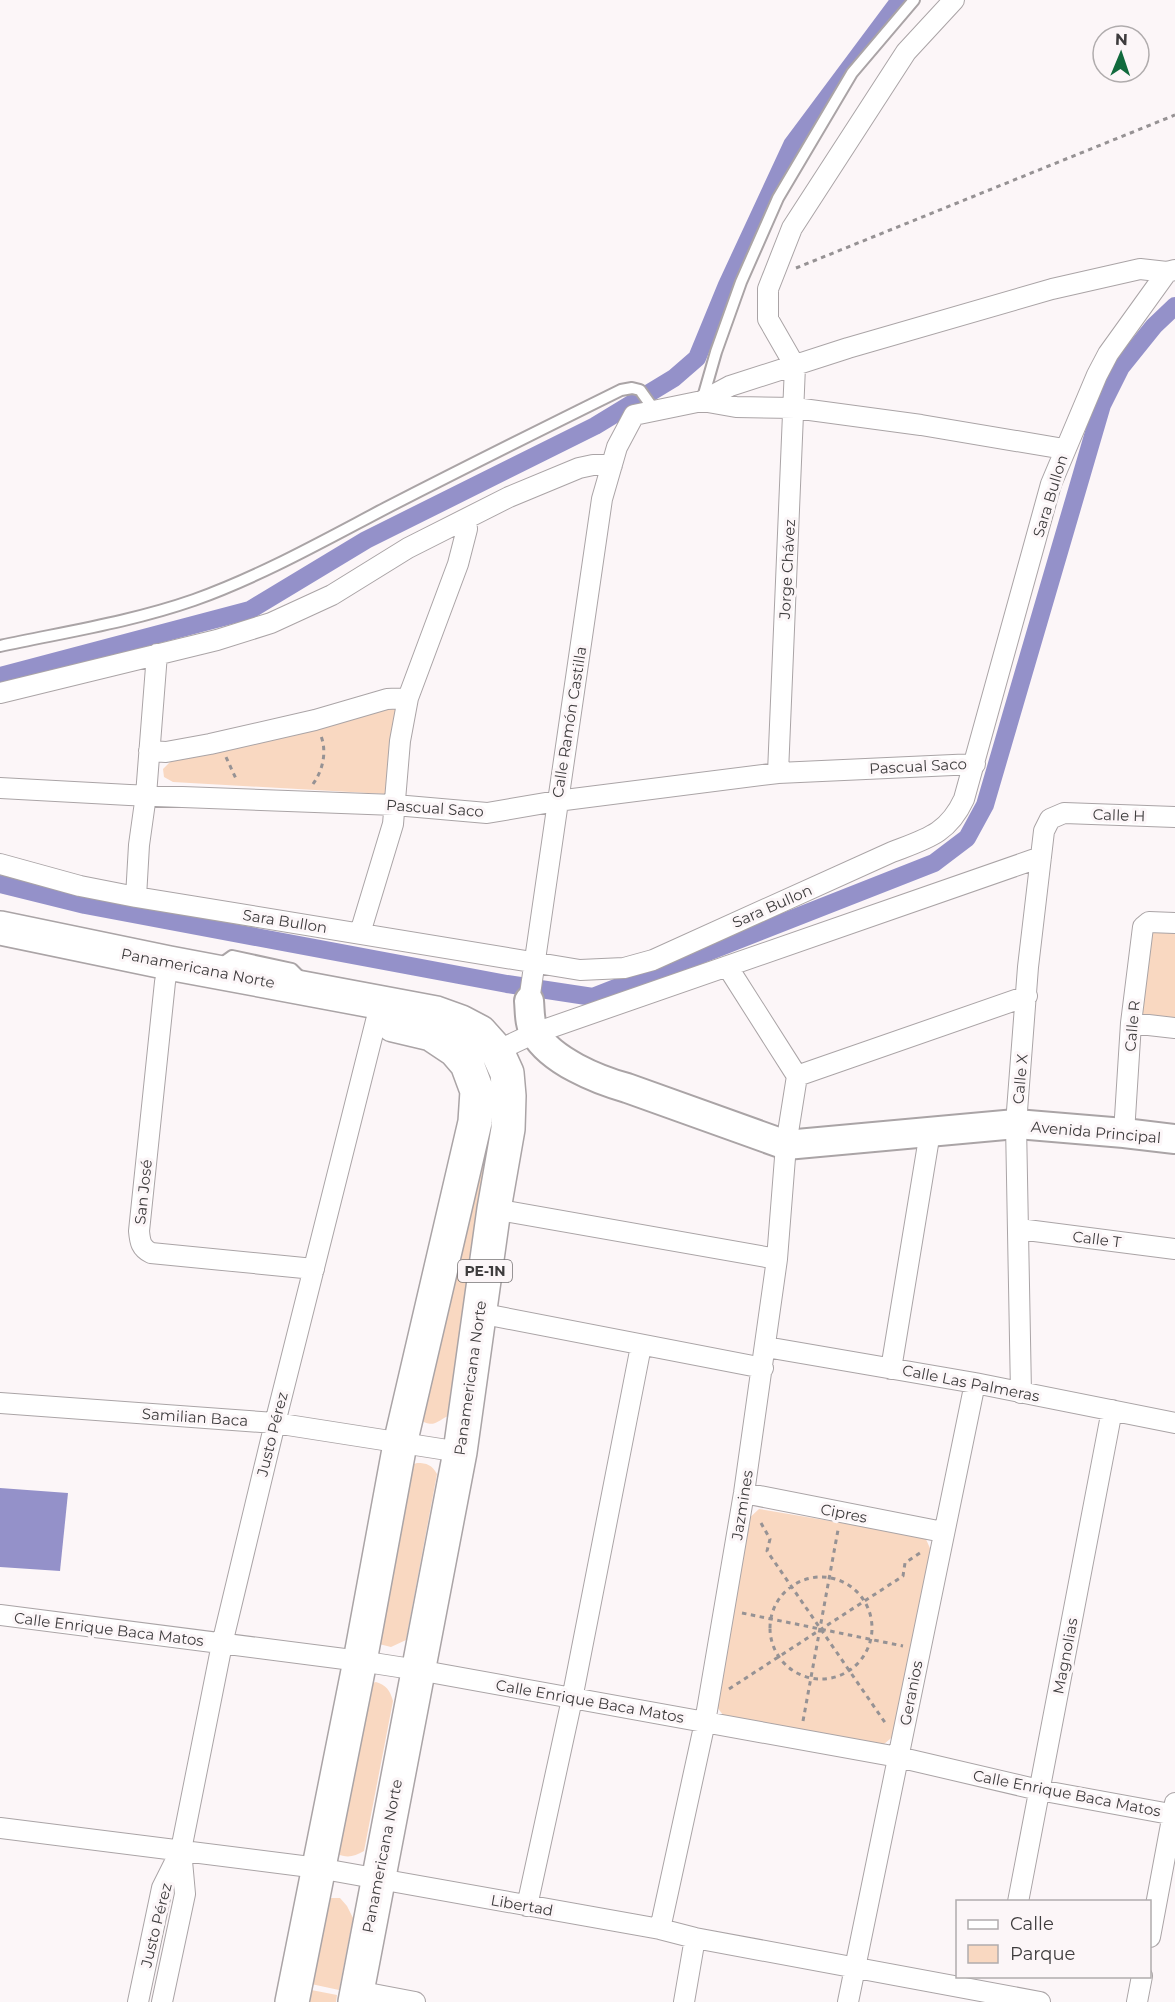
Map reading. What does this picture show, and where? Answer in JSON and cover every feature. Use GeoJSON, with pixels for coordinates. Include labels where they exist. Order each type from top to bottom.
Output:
{"type":"FeatureCollection","features":[{"type":"Feature","properties":{"kind":"highway","name":"Panamericana Norte"},"geometry":{"type":"LineString","coordinates":[[0,928],[167,973],[431,1034],[454,1050],[467,1064],[477,1090],[475,1122],[400,1444],[292,2002]]}},
{"type":"Feature","properties":{"kind":"highway","name":"Panamericana Norte"},"geometry":{"type":"LineString","coordinates":[[0,948],[167,973],[212,971],[436,1014],[461,1022],[480,1032],[496,1051],[507,1073],[508,1129],[460,1452],[356,1996]]}},
{"type":"Feature","properties":{"kind":"street"},"geometry":{"type":"LineString","coordinates":[[795,366],[768,319],[768,289],[792,228],[906,52],[954,0]]}},
{"type":"Feature","properties":{"kind":"street"},"geometry":{"type":"LineString","coordinates":[[702,401],[730,386],[848,348],[1052,289],[1140,270],[1171,271]]}},
{"type":"Feature","properties":{"kind":"street","name":"Sara Bullon"},"geometry":{"type":"LineString","coordinates":[[0,864],[80,886],[136,897],[360,933],[533,967],[580,970],[624,968],[653,960],[892,852],[933,837],[952,820],[959,809],[975,764],[1051,484],[1065,449],[1108,354],[1171,271]]}},
{"type":"Feature","properties":{"kind":"street","name":"Jorge Chávez"},"geometry":{"type":"LineString","coordinates":[[777,773],[795,408],[795,366]]}},
{"type":"Feature","properties":{"kind":"street"},"geometry":{"type":"LineString","coordinates":[[651,405],[702,401],[736,407],[795,408],[921,425],[1065,449]]}},
{"type":"Feature","properties":{"kind":"street","name":"Calle Ramón Castilla"},"geometry":{"type":"LineString","coordinates":[[535,1033],[529,1001],[533,967],[602,499],[617,447],[634,415],[651,405]]}},
{"type":"Feature","properties":{"kind":"street"},"geometry":{"type":"LineString","coordinates":[[0,693],[244,632],[302,610],[332,595],[408,548],[509,497],[579,468],[612,465]]}},
{"type":"Feature","properties":{"kind":"street"},"geometry":{"type":"LineString","coordinates":[[360,933],[393,824],[400,741],[408,698],[458,564],[467,529],[466,519]]}},
{"type":"Feature","properties":{"kind":"street"},"geometry":{"type":"LineString","coordinates":[[136,897],[157,654]]}},
{"type":"Feature","properties":{"kind":"street"},"geometry":{"type":"LineString","coordinates":[[149,751],[166,752],[210,744],[315,720],[387,699],[408,698]]}},
{"type":"Feature","properties":{"kind":"street","name":"Pascual Saco"},"geometry":{"type":"LineString","coordinates":[[0,788],[395,805],[487,813],[556,801],[777,773],[975,764]]}},
{"type":"Feature","properties":{"kind":"street","name":"Calle H"},"geometry":{"type":"LineString","coordinates":[[1064,813],[1175,817]]}},
{"type":"Feature","properties":{"kind":"street","name":"Calle X"},"geometry":{"type":"LineString","coordinates":[[1021,1392],[1016,1125],[1041,857],[1046,825],[1055,815],[1064,813]]}},
{"type":"Feature","properties":{"kind":"street"},"geometry":{"type":"LineString","coordinates":[[467,1064],[535,1033],[1041,857]]}},
{"type":"Feature","properties":{"kind":"street","name":"Calle R"},"geometry":{"type":"LineString","coordinates":[[1124,1133],[1131,1023],[1143,927],[1149,922],[1175,923]]}},
{"type":"Feature","properties":{"kind":"street"},"geometry":{"type":"LineString","coordinates":[[727,966],[796,1076],[1027,996]]}},
{"type":"Feature","properties":{"kind":"street","name":"San José"},"geometry":{"type":"LineString","coordinates":[[167,973],[139,1231],[140,1241],[144,1249],[151,1253],[314,1269]]}},
{"type":"Feature","properties":{"kind":"street","name":"Justo Pérez"},"geometry":{"type":"LineString","coordinates":[[138,2002],[162,1888],[181,1850],[222,1644],[376,1021]]}},
{"type":"Feature","properties":{"kind":"street"},"geometry":{"type":"LineString","coordinates":[[1131,1023],[1175,1028]]}},
{"type":"Feature","properties":{"kind":"street"},"geometry":{"type":"LineString","coordinates":[[535,1033],[559,1056],[590,1076],[786,1145]]}},
{"type":"Feature","properties":{"kind":"street","name":"Jazmines"},"geometry":{"type":"LineString","coordinates":[[660,1929],[705,1722],[744,1493],[777,1259],[786,1145],[796,1076]]}},
{"type":"Feature","properties":{"kind":"street","name":"Avenida Principal"},"geometry":{"type":"LineString","coordinates":[[786,1145],[1016,1125],[1175,1139]]}},
{"type":"Feature","properties":{"kind":"street"},"geometry":{"type":"LineString","coordinates":[[891,1369],[930,1132]]}},
{"type":"Feature","properties":{"kind":"street"},"geometry":{"type":"LineString","coordinates":[[495,1209],[777,1259]]}},
{"type":"Feature","properties":{"kind":"street","name":"Calle T"},"geometry":{"type":"LineString","coordinates":[[1019,1229],[1175,1249]]}},
{"type":"Feature","properties":{"kind":"street"},"geometry":{"type":"LineString","coordinates":[[479,1313],[763,1368]]}},
{"type":"Feature","properties":{"kind":"street"},"geometry":{"type":"LineString","coordinates":[[527,1906],[572,1699],[641,1346]]}},
{"type":"Feature","properties":{"kind":"street","name":"Calle Las Palmeras"},"geometry":{"type":"LineString","coordinates":[[766,1347],[975,1383],[1175,1423]]}},
{"type":"Feature","properties":{"kind":"street","name":"Geranios"},"geometry":{"type":"LineString","coordinates":[[848,2002],[975,1383]]}},
{"type":"Feature","properties":{"kind":"street","name":"Samilian Baca"},"geometry":{"type":"LineString","coordinates":[[0,1402],[275,1423],[460,1452]]}},
{"type":"Feature","properties":{"kind":"street","name":"Magnolias"},"geometry":{"type":"LineString","coordinates":[[1018,1900],[1112,1410]]}},
{"type":"Feature","properties":{"kind":"street","name":"Cipres"},"geometry":{"type":"LineString","coordinates":[[744,1493],[944,1532]]}},
{"type":"Feature","properties":{"kind":"street","name":"Calle Enrique Baca Matos"},"geometry":{"type":"LineString","coordinates":[[0,1615],[360,1660],[898,1757],[1039,1790],[1174,1811]]}},
{"type":"Feature","properties":{"kind":"street"},"geometry":{"type":"LineString","coordinates":[[1151,1927],[1174,1811]]}},
{"type":"Feature","properties":{"kind":"street","name":"Libertad"},"geometry":{"type":"LineString","coordinates":[[0,1828],[318,1868],[378,1878],[854,1967],[1001,1991],[1040,2002]]}},
{"type":"Feature","properties":{"kind":"street","name":"Justo Pérez"},"geometry":{"type":"LineString","coordinates":[[162,2002],[185,1894],[181,1850]]}},
{"type":"Feature","properties":{"kind":"street"},"geometry":{"type":"LineString","coordinates":[[684,2002],[695,1938]]}},
{"type":"Feature","properties":{"kind":"street"},"geometry":{"type":"LineString","coordinates":[[1137,2002],[1142,1978]]}},
{"type":"Feature","properties":{"kind":"street"},"geometry":{"type":"LineString","coordinates":[[356,1996],[416,2002]]}},
{"type":"Feature","properties":{"kind":"lane"},"geometry":{"type":"LineString","coordinates":[[702,401],[716,352],[741,282],[778,198],[852,73],[914,0]]}},
{"type":"Feature","properties":{"kind":"lane"},"geometry":{"type":"LineString","coordinates":[[0,646],[119,622],[194,600],[228,587],[621,390],[632,388],[640,390],[651,405]]}},
{"type":"Feature","properties":{"kind":"path"},"geometry":{"type":"LineString","coordinates":[[772,278],[1175,115]]}},
{"type":"Feature","properties":{"kind":"path"},"geometry":{"type":"LineString","coordinates":[[318,729],[324,743],[324,754],[316,778],[309,789],[320,789]]}},
{"type":"Feature","properties":{"kind":"path"},"geometry":{"type":"LineString","coordinates":[[225,752],[233,776],[239,785],[228,785]]}},
{"type":"Feature","properties":{"kind":"path"},"geometry":{"type":"LineString","coordinates":[[755,1527],[767,1519]]}},
{"type":"Feature","properties":{"kind":"path"},"geometry":{"type":"LineString","coordinates":[[762,1523],[770,1539],[767,1551],[791,1587],[888,1727],[891,1716]]}},
{"type":"Feature","properties":{"kind":"path"},"geometry":{"type":"LineString","coordinates":[[801,1731],[839,1528]]}},
{"type":"Feature","properties":{"kind":"path"},"geometry":{"type":"LineString","coordinates":[[918,1548],[923,1560]]}},
{"type":"Feature","properties":{"kind":"path"},"geometry":{"type":"LineString","coordinates":[[720,1695],[903,1576],[905,1563],[920,1553]]}},
{"type":"Feature","properties":{"kind":"path"},"geometry":{"type":"LineString","coordinates":[[831,1578],[852,1588],[863,1601],[870,1616],[870,1639],[860,1660],[849,1670],[830,1678],[812,1678],[796,1672],[778,1657],[770,1637],[771,1619],[776,1605],[791,1587],[809,1579],[831,1578]]}},
{"type":"Feature","properties":{"kind":"path"},"geometry":{"type":"LineString","coordinates":[[734,1612],[907,1647]]}},
{"type":"Feature","properties":{"kind":"green space"},"geometry":{"type":"Polygon","coordinates":[[[399,704],[388,792],[385,794],[173,782],[164,777],[163,769],[171,761],[399,704]]]}},
{"type":"Feature","properties":{"kind":"green space"},"geometry":{"type":"Polygon","coordinates":[[[1151,932],[1175,933],[1175,1022],[1142,1018],[1139,1010],[1151,932]]]}},
{"type":"Feature","properties":{"kind":"green space"},"geometry":{"type":"Polygon","coordinates":[[[482,1122],[492,1124],[448,1416],[434,1424],[427,1423],[418,1419],[482,1122]]]}},
{"type":"Feature","properties":{"kind":"green space"},"geometry":{"type":"Polygon","coordinates":[[[417,1463],[429,1465],[437,1474],[406,1640],[391,1647],[379,1644],[405,1467],[417,1463]]]}},
{"type":"Feature","properties":{"kind":"green space"},"geometry":{"type":"Polygon","coordinates":[[[759,1509],[925,1537],[933,1555],[896,1734],[878,1749],[726,1719],[714,1703],[744,1523],[759,1509]]]}},
{"type":"Feature","properties":{"kind":"green space"},"geometry":{"type":"Polygon","coordinates":[[[376,1682],[387,1688],[393,1701],[364,1851],[354,1856],[344,1856],[337,1854],[365,1685],[376,1682]]]}},
{"type":"Feature","properties":{"kind":"green space"},"geometry":{"type":"Polygon","coordinates":[[[330,1898],[340,1898],[353,1918],[339,1990],[302,1982],[324,1902],[330,1898]]]}},
{"type":"Feature","properties":{"kind":"green space"},"geometry":{"type":"Polygon","coordinates":[[[301,1988],[337,1995],[336,2002],[298,2002],[301,1988]]]}},
{"type":"Feature","properties":{"kind":"shaded area"},"geometry":{"type":"Polygon","coordinates":[[[0,1488],[68,1493],[60,1571],[0,1567],[0,1488]]]}},
{"type":"Feature","properties":{"kind":"waterway"},"geometry":{"type":"LineString","coordinates":[[0,676],[250,610],[366,540],[595,426],[674,378],[697,358],[727,285],[792,145],[900,0]]}},
{"type":"Feature","properties":{"kind":"waterway"},"geometry":{"type":"LineString","coordinates":[[0,884],[85,905],[507,984],[593,997],[934,863],[967,838],[985,805],[1102,405],[1121,367],[1154,326],[1175,306]]}}]}
